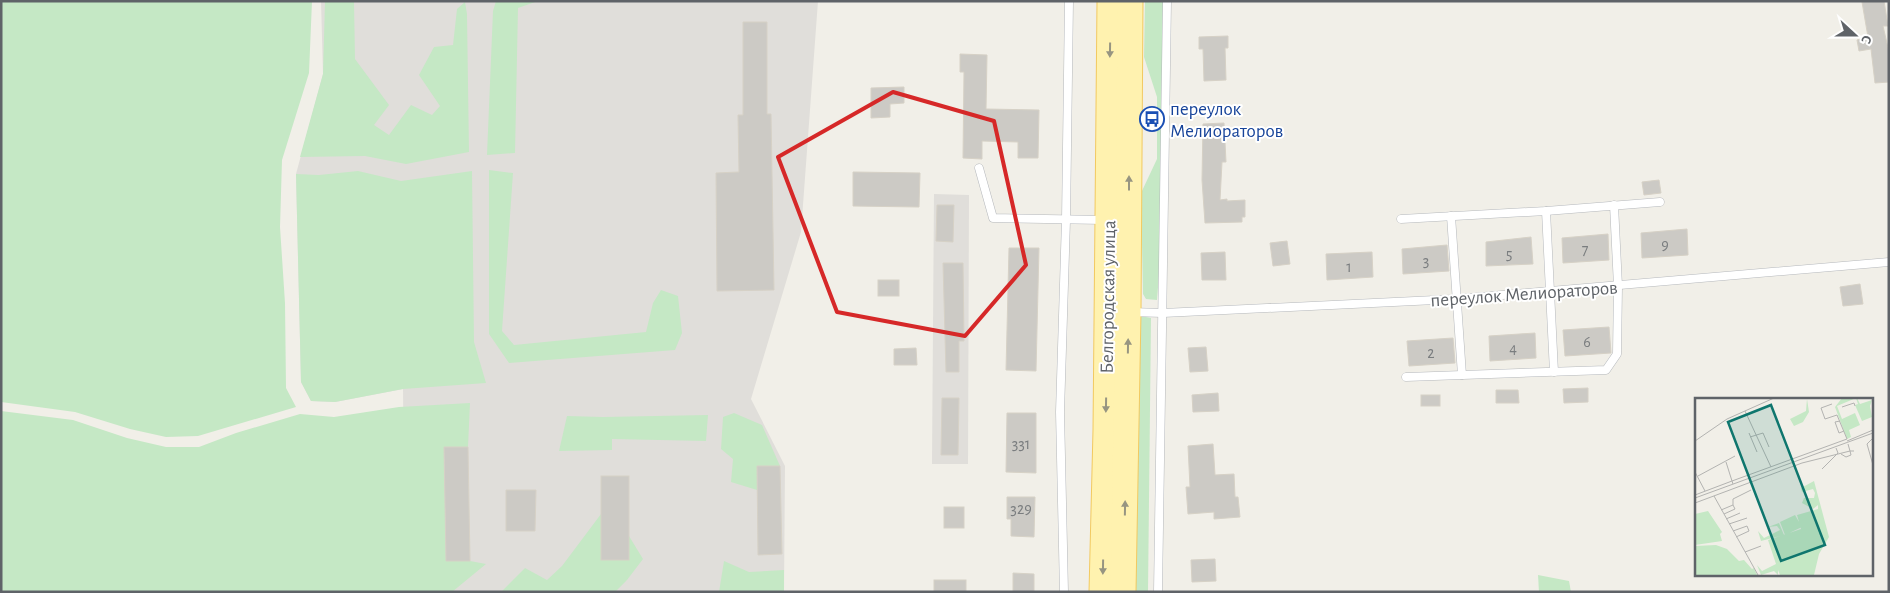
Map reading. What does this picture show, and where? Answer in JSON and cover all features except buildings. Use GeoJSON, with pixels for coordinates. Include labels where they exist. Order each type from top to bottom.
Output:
{"type":"FeatureCollection","features":[{"type":"Feature","properties":{"kind":"main road","name":"Белгородская улица"},"geometry":{"type":"LineString","coordinates":[[1102,592],[1110,1]]}},
{"type":"Feature","properties":{"kind":"main road","name":"Белгородская улица"},"geometry":{"type":"LineString","coordinates":[[1123,592],[1128,312],[1130,1]]}},
{"type":"Feature","properties":{"kind":"lane"},"geometry":{"type":"LineString","coordinates":[[1064,592],[1060,412],[1070,1]]}},
{"type":"Feature","properties":{"kind":"lane"},"geometry":{"type":"LineString","coordinates":[[1158,592],[1167,1]]}},
{"type":"Feature","properties":{"kind":"lane"},"geometry":{"type":"LineString","coordinates":[[979,168],[993,218],[1108,220]]}},
{"type":"Feature","properties":{"kind":"lane"},"geometry":{"type":"LineString","coordinates":[[1401,219],[1546,211],[1660,202]]}},
{"type":"Feature","properties":{"kind":"lane"},"geometry":{"type":"LineString","coordinates":[[1406,377],[1606,370],[1617,354],[1618,286],[1614,205]]}},
{"type":"Feature","properties":{"kind":"lane"},"geometry":{"type":"LineString","coordinates":[[1546,211],[1554,372]]}},
{"type":"Feature","properties":{"kind":"lane"},"geometry":{"type":"LineString","coordinates":[[1451,216],[1462,375]]}},
{"type":"Feature","properties":{"kind":"lane","name":"переулок Мелиораторов"},"geometry":{"type":"LineString","coordinates":[[1128,312],[1163,313],[1456,299],[1889,262]]}},
{"type":"Feature","properties":{"kind":"highlighted area"},"geometry":{"type":"Polygon","coordinates":[[[893,92],[994,121],[1026,265],[965,336],[837,312],[778,157],[893,92]]]}},
{"type":"Feature","properties":{"kind":"shaded area"},"geometry":{"type":"Polygon","coordinates":[[[321,1],[818,1],[801,232],[751,399],[785,466],[784,592],[405,592],[403,389],[335,402],[311,401],[301,382],[296,174],[323,74],[321,1]]]}},
{"type":"Feature","properties":{"kind":"shaded area"},"geometry":{"type":"Polygon","coordinates":[[[934,194],[969,195],[968,464],[932,464],[934,194]]]}},
{"type":"Feature","properties":{"kind":"green space"},"geometry":{"type":"Polygon","coordinates":[[[1,1],[312,1],[309,73],[282,160],[280,227],[285,303],[286,388],[296,407],[198,436],[166,437],[130,429],[75,412],[1,402],[1,1]]]}},
{"type":"Feature","properties":{"kind":"green space"},"geometry":{"type":"Polygon","coordinates":[[[325,1],[354,1],[355,59],[389,105],[374,125],[389,135],[411,105],[432,115],[440,106],[419,75],[434,47],[453,45],[457,9],[465,2],[467,14],[469,152],[406,164],[365,156],[300,157],[323,74],[325,1]]]}},
{"type":"Feature","properties":{"kind":"green space"},"geometry":{"type":"Polygon","coordinates":[[[496,1],[538,1],[518,8],[515,153],[487,155],[493,11],[496,1]]]}},
{"type":"Feature","properties":{"kind":"green space"},"geometry":{"type":"Polygon","coordinates":[[[1145,1],[1166,1],[1164,211],[1157,300],[1146,299],[1143,294],[1141,193],[1157,159],[1157,97],[1144,57],[1145,1]]]}},
{"type":"Feature","properties":{"kind":"green space"},"geometry":{"type":"Polygon","coordinates":[[[489,170],[513,173],[502,331],[514,345],[646,332],[653,303],[661,290],[678,296],[682,333],[675,350],[509,363],[489,334],[489,170]]]}},
{"type":"Feature","properties":{"kind":"green space"},"geometry":{"type":"Polygon","coordinates":[[[358,171],[401,181],[472,171],[474,342],[486,383],[403,389],[335,402],[311,401],[301,382],[296,174],[319,175],[358,171]]]}},
{"type":"Feature","properties":{"kind":"green space"},"geometry":{"type":"Polygon","coordinates":[[[1141,316],[1151,318],[1148,592],[1131,592],[1133,325],[1141,316]]]}},
{"type":"Feature","properties":{"kind":"green space"},"geometry":{"type":"Polygon","coordinates":[[[470,403],[468,447],[444,447],[446,561],[470,561],[486,564],[452,592],[1,592],[1,411],[73,420],[127,438],[166,447],[199,447],[236,433],[300,414],[334,417],[399,407],[470,403]]]}},
{"type":"Feature","properties":{"kind":"green space"},"geometry":{"type":"Polygon","coordinates":[[[734,413],[762,425],[780,466],[757,466],[757,490],[731,482],[733,459],[721,449],[723,417],[734,413]]]}},
{"type":"Feature","properties":{"kind":"green space"},"geometry":{"type":"Polygon","coordinates":[[[708,415],[706,441],[612,439],[612,450],[559,451],[567,416],[708,415]]]}},
{"type":"Feature","properties":{"kind":"green space"},"geometry":{"type":"Polygon","coordinates":[[[601,514],[602,560],[629,560],[629,536],[643,559],[615,592],[501,592],[525,568],[547,580],[562,566],[601,514]]]}},
{"type":"Feature","properties":{"kind":"green space"},"geometry":{"type":"Polygon","coordinates":[[[724,561],[749,572],[784,570],[784,592],[719,592],[724,561]]]}},
{"type":"Feature","properties":{"kind":"green space"},"geometry":{"type":"Polygon","coordinates":[[[1538,575],[1569,581],[1571,592],[1539,592],[1538,575]]]}},
{"type":"Feature","properties":{"kind":"place","name":"переулок Мелиораторов"},"geometry":{"type":"Point","coordinates":[1152,119]}}]}
